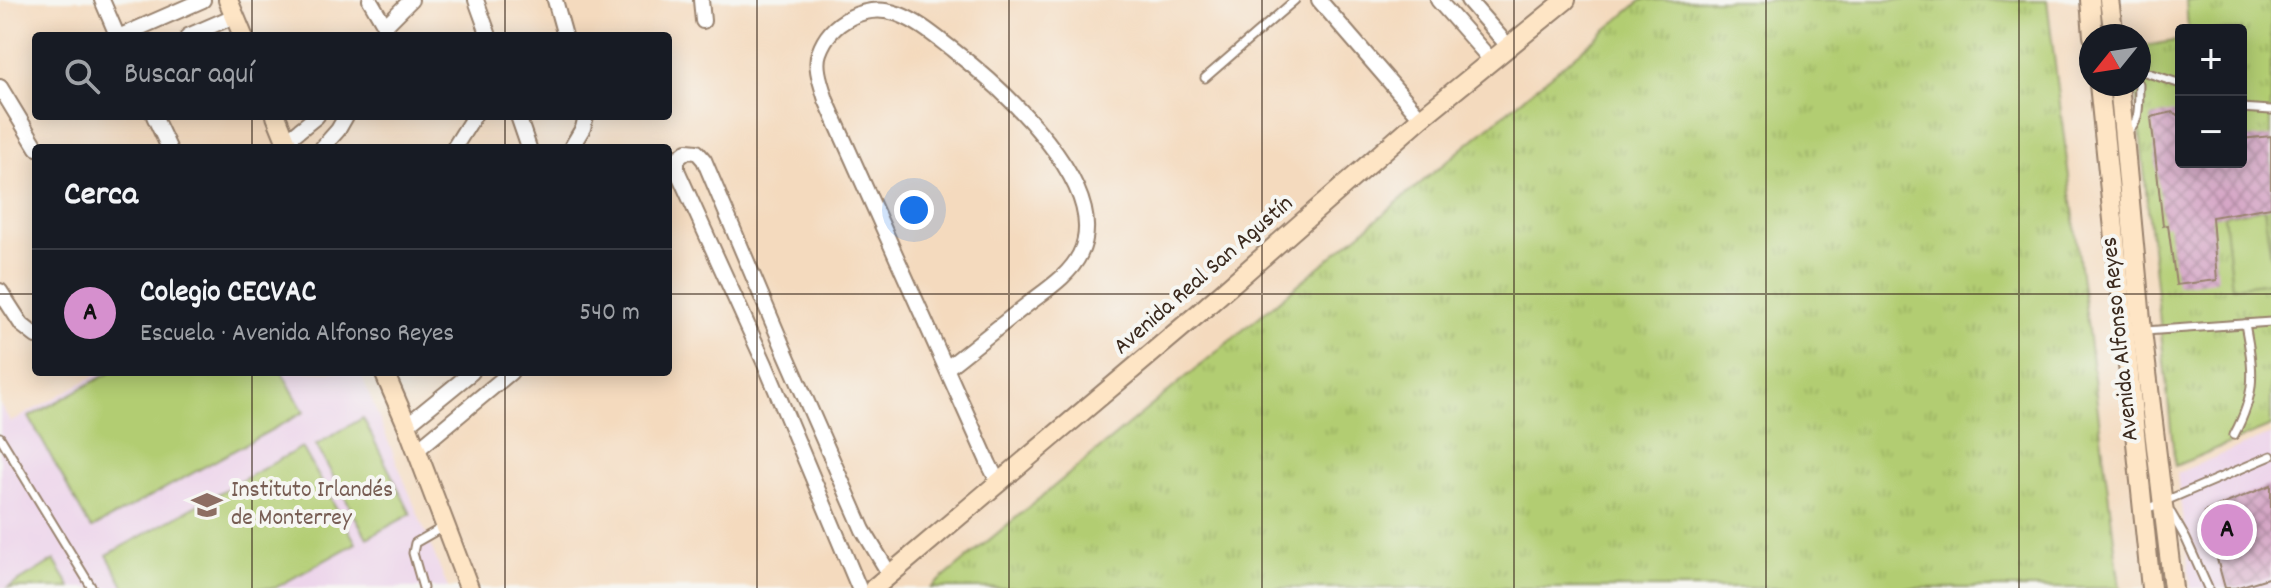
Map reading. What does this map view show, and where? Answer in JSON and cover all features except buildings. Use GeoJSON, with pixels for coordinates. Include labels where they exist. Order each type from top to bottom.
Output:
{"type":"FeatureCollection","features":[{"type":"Feature","properties":{"kind":"main road","name":"Avenida Real San Agustín"},"geometry":{"type":"LineString","coordinates":[[874,588],[1199,313],[1421,118],[1566,0]]}},
{"type":"Feature","properties":{"kind":"main road"},"geometry":{"type":"LineString","coordinates":[[2090,0],[2092,24]]}},
{"type":"Feature","properties":{"kind":"main road"},"geometry":{"type":"LineString","coordinates":[[2109,0],[2112,24]]}},
{"type":"Feature","properties":{"kind":"main road"},"geometry":{"type":"LineString","coordinates":[[231,8],[241,32]]}},
{"type":"Feature","properties":{"kind":"main road","name":"Avenida Alfonso Reyes"},"geometry":{"type":"LineString","coordinates":[[2100,96],[2151,588]]}},
{"type":"Feature","properties":{"kind":"main road","name":"Avenida Alfonso Reyes"},"geometry":{"type":"LineString","coordinates":[[2120,96],[2142,331],[2173,588]]}},
{"type":"Feature","properties":{"kind":"main road"},"geometry":{"type":"LineString","coordinates":[[278,120],[288,144]]}},
{"type":"Feature","properties":{"kind":"main road"},"geometry":{"type":"LineString","coordinates":[[386,376],[469,588]]}},
{"type":"Feature","properties":{"kind":"street"},"geometry":{"type":"LineString","coordinates":[[102,0],[116,32]]}},
{"type":"Feature","properties":{"kind":"street"},"geometry":{"type":"LineString","coordinates":[[130,32],[203,0]]}},
{"type":"Feature","properties":{"kind":"street"},"geometry":{"type":"LineString","coordinates":[[370,0],[382,31],[411,0]]}},
{"type":"Feature","properties":{"kind":"street"},"geometry":{"type":"LineString","coordinates":[[476,0],[488,32]]}},
{"type":"Feature","properties":{"kind":"street"},"geometry":{"type":"LineString","coordinates":[[555,0],[564,32]]}},
{"type":"Feature","properties":{"kind":"street"},"geometry":{"type":"LineString","coordinates":[[701,0],[703,21]]}},
{"type":"Feature","properties":{"kind":"street"},"geometry":{"type":"LineString","coordinates":[[1319,0],[1421,118]]}},
{"type":"Feature","properties":{"kind":"street"},"geometry":{"type":"LineString","coordinates":[[1438,0],[1491,60]]}},
{"type":"Feature","properties":{"kind":"street"},"geometry":{"type":"LineString","coordinates":[[1468,0],[1508,46]]}},
{"type":"Feature","properties":{"kind":"street"},"geometry":{"type":"LineString","coordinates":[[194,32],[231,8]]}},
{"type":"Feature","properties":{"kind":"street"},"geometry":{"type":"LineString","coordinates":[[947,368],[1063,277],[1080,256],[1087,232],[1085,211],[1071,179],[1036,125],[985,75],[921,25],[896,13],[873,10],[851,16],[834,29],[819,53],[818,74],[826,100],[999,484]]}},
{"type":"Feature","properties":{"kind":"street"},"geometry":{"type":"LineString","coordinates":[[1466,29],[1481,16]]}},
{"type":"Feature","properties":{"kind":"street"},"geometry":{"type":"LineString","coordinates":[[0,87],[35,144]]}},
{"type":"Feature","properties":{"kind":"street"},"geometry":{"type":"LineString","coordinates":[[156,120],[167,144]]}},
{"type":"Feature","properties":{"kind":"street"},"geometry":{"type":"LineString","coordinates":[[289,144],[313,120]]}},
{"type":"Feature","properties":{"kind":"street"},"geometry":{"type":"LineString","coordinates":[[326,144],[344,120]]}},
{"type":"Feature","properties":{"kind":"street"},"geometry":{"type":"LineString","coordinates":[[456,144],[472,120]]}},
{"type":"Feature","properties":{"kind":"street"},"geometry":{"type":"LineString","coordinates":[[519,120],[528,144]]}},
{"type":"Feature","properties":{"kind":"street"},"geometry":{"type":"LineString","coordinates":[[573,144],[585,120]]}},
{"type":"Feature","properties":{"kind":"street"},"geometry":{"type":"LineString","coordinates":[[859,588],[765,364],[677,170],[677,159],[687,151],[697,152],[704,160],[863,530],[890,575]]}},
{"type":"Feature","properties":{"kind":"street"},"geometry":{"type":"LineString","coordinates":[[0,291],[22,325],[32,333]]}},
{"type":"Feature","properties":{"kind":"street"},"geometry":{"type":"LineString","coordinates":[[765,364],[786,354]]}},
{"type":"Feature","properties":{"kind":"street"},"geometry":{"type":"LineString","coordinates":[[407,425],[467,376]]}},
{"type":"Feature","properties":{"kind":"street"},"geometry":{"type":"LineString","coordinates":[[417,450],[506,376]]}},
{"type":"Feature","properties":{"kind":"lane"},"geometry":{"type":"LineString","coordinates":[[1205,78],[1295,0]]}},
{"type":"Feature","properties":{"kind":"lane"},"geometry":{"type":"LineString","coordinates":[[2151,74],[2175,82]]}},
{"type":"Feature","properties":{"kind":"lane"},"geometry":{"type":"LineString","coordinates":[[2104,135],[2132,129],[2136,122],[2138,96]]}},
{"type":"Feature","properties":{"kind":"lane"},"geometry":{"type":"LineString","coordinates":[[2247,108],[2271,110]]}},
{"type":"Feature","properties":{"kind":"lane"},"geometry":{"type":"LineString","coordinates":[[2142,331],[2271,322]]}},
{"type":"Feature","properties":{"kind":"lane"},"geometry":{"type":"LineString","coordinates":[[2234,435],[2247,411],[2252,386],[2252,357],[2245,324]]}},
{"type":"Feature","properties":{"kind":"lane"},"geometry":{"type":"LineString","coordinates":[[0,437],[92,588]]}},
{"type":"Feature","properties":{"kind":"lane"},"geometry":{"type":"LineString","coordinates":[[2144,510],[2271,456]]}},
{"type":"Feature","properties":{"kind":"lane"},"geometry":{"type":"LineString","coordinates":[[2164,500],[2208,588]]}},
{"type":"Feature","properties":{"kind":"lane"},"geometry":{"type":"LineString","coordinates":[[423,588],[413,553],[415,543],[445,526]]}},
{"type":"Feature","properties":{"kind":"shaded area","name":"Instituto Irlandés de Monterrey"},"geometry":{"type":"Polygon","coordinates":[[[95,376],[362,376],[448,588],[0,588],[0,405],[11,422],[95,376]]]}},
{"type":"Feature","properties":{"kind":"shaded area"},"geometry":{"type":"Polygon","coordinates":[[[2271,434],[2271,588],[2191,588],[2177,473],[2271,434]]]}},
{"type":"Feature","properties":{"kind":"green space"},"geometry":{"type":"Polygon","coordinates":[[[1642,0],[2047,0],[2120,588],[931,588],[1642,0]]]}},
{"type":"Feature","properties":{"kind":"green space"},"geometry":{"type":"Polygon","coordinates":[[[2186,0],[2271,0],[2271,426],[2175,466],[2136,96],[2151,96],[2151,45],[2175,41],[2175,168],[2247,168],[2247,24],[2188,24],[2186,0]]]}},
{"type":"Feature","properties":{"kind":"green space"},"geometry":{"type":"Polygon","coordinates":[[[2264,208],[2271,282],[2232,287],[2224,215],[2264,208]]]}},
{"type":"Feature","properties":{"kind":"green space"},"geometry":{"type":"Polygon","coordinates":[[[104,376],[284,376],[304,412],[91,529],[29,417],[104,376]]]}},
{"type":"Feature","properties":{"kind":"green space"},"geometry":{"type":"Polygon","coordinates":[[[363,418],[411,514],[367,538],[316,445],[363,418]]]}},
{"type":"Feature","properties":{"kind":"green space"},"geometry":{"type":"Polygon","coordinates":[[[302,447],[356,543],[275,588],[125,588],[107,555],[302,447]]]}},
{"type":"Feature","properties":{"kind":"green space"},"geometry":{"type":"Polygon","coordinates":[[[54,560],[71,588],[8,588],[54,560]]]}},
{"type":"Feature","properties":{"kind":"place","name":"Instituto Irlandés de Monterrey"},"geometry":{"type":"Point","coordinates":[207,505]}},
{"type":"Feature","properties":{"kind":"place","name":"Colegio CECVAC"},"geometry":{"type":"Point","coordinates":[2227,530]}}]}
